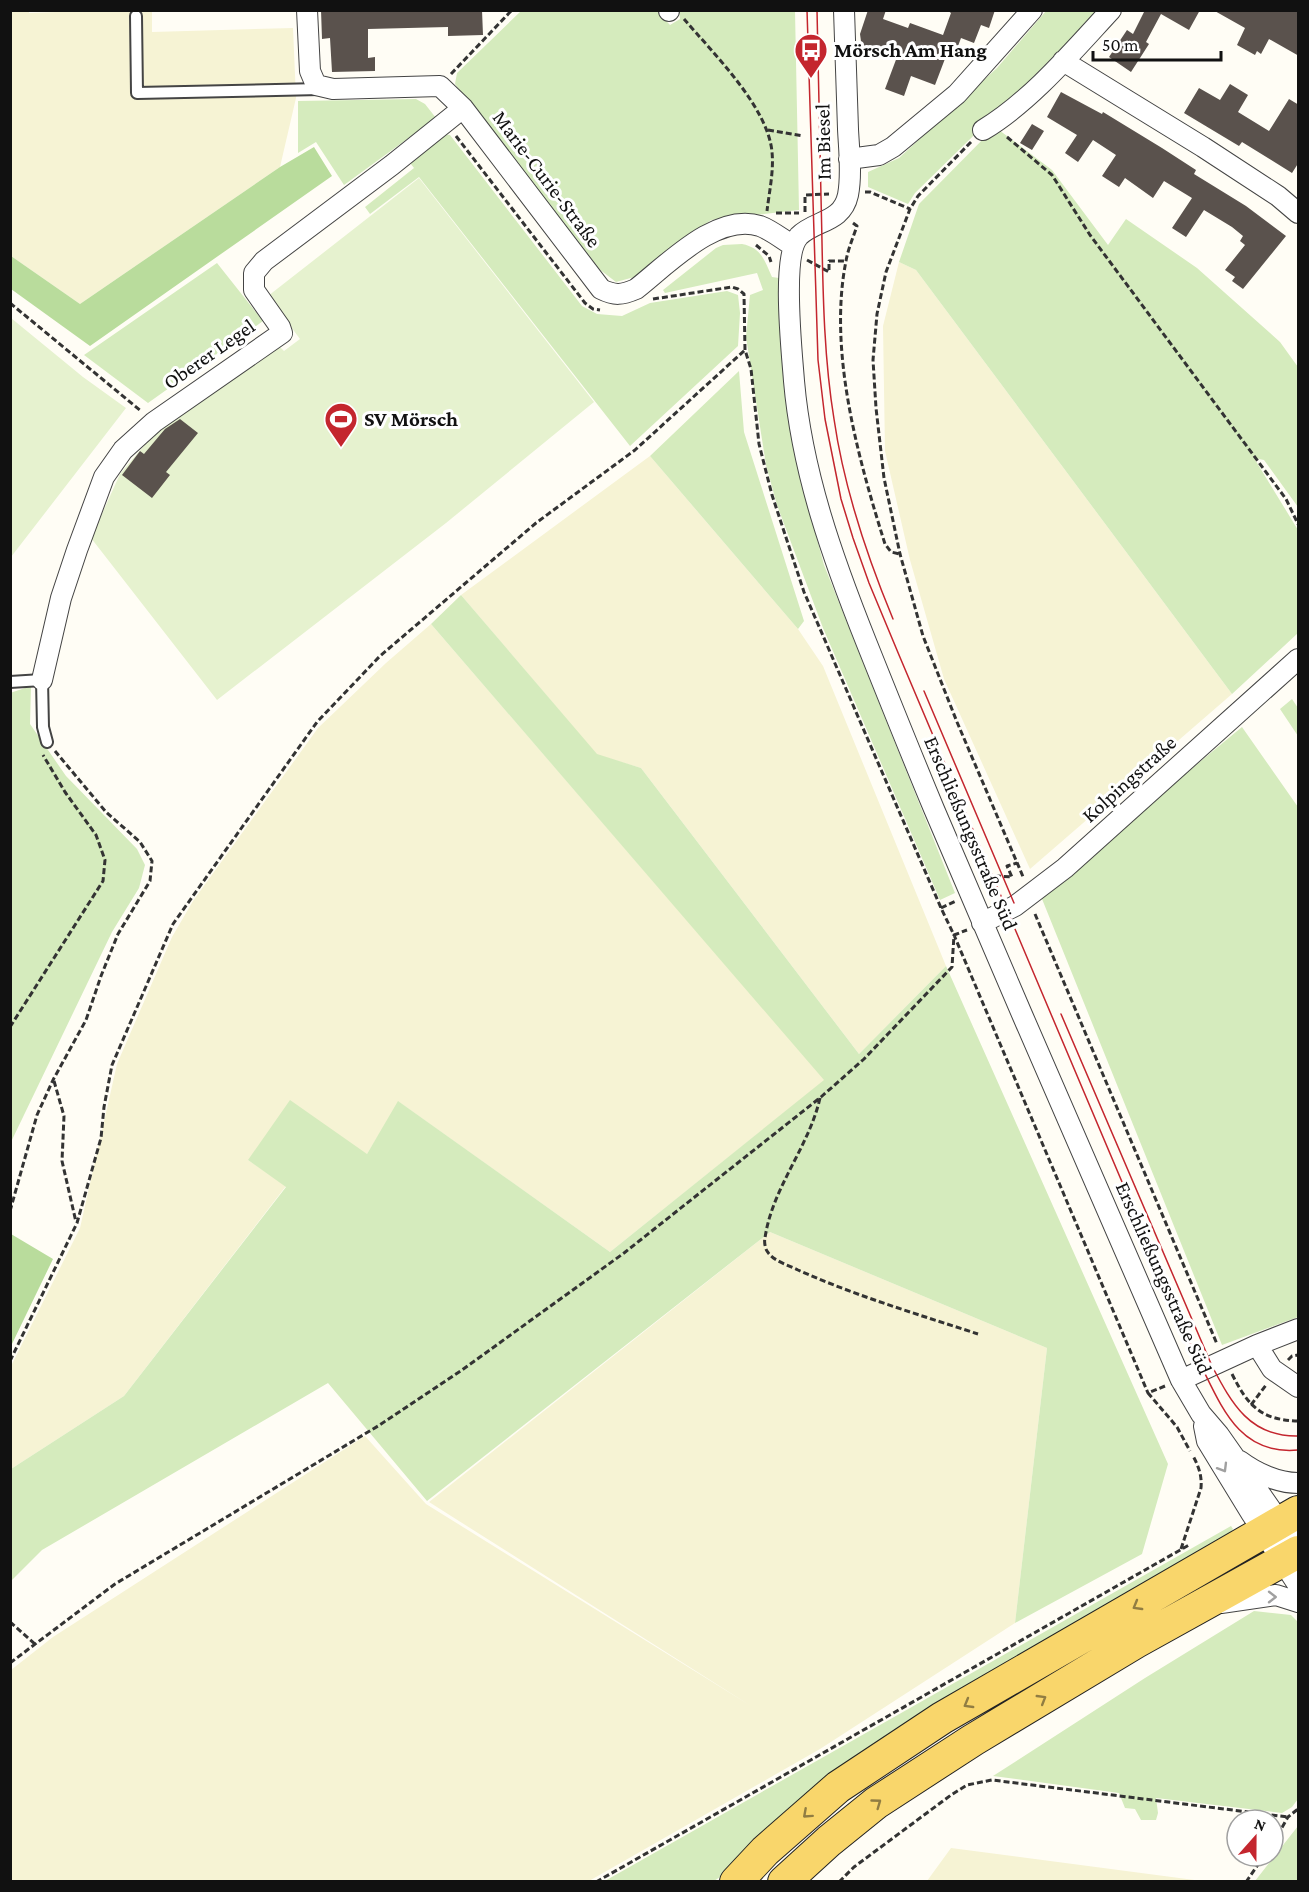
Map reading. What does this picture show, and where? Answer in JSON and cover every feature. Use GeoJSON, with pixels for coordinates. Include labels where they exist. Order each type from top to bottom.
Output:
{"type":"FeatureCollection","features":[{"type":"Feature","properties":{"kind":"main road"},"geometry":{"type":"LineString","coordinates":[[736,1881],[765,1851],[838,1787],[942,1718],[1281,1523]]}},
{"type":"Feature","properties":{"kind":"main road"},"geometry":{"type":"LineString","coordinates":[[784,1881],[876,1803],[973,1740],[1136,1642],[1204,1605],[1295,1562]]}},
{"type":"Feature","properties":{"kind":"street"},"geometry":{"type":"LineString","coordinates":[[307,10],[310,71],[316,85],[333,89],[440,86]]}},
{"type":"Feature","properties":{"kind":"street","name":"Im Biesel"},"geometry":{"type":"LineString","coordinates":[[844,10],[849,159],[844,203]]}},
{"type":"Feature","properties":{"kind":"street"},"geometry":{"type":"LineString","coordinates":[[849,159],[879,155],[894,147],[957,93],[1000,49],[1032,10]]}},
{"type":"Feature","properties":{"kind":"street"},"geometry":{"type":"LineString","coordinates":[[988,127],[999,122],[1063,61],[1111,10]]}},
{"type":"Feature","properties":{"kind":"street"},"geometry":{"type":"LineString","coordinates":[[1063,61],[1203,147],[1278,196],[1299,213]]}},
{"type":"Feature","properties":{"kind":"street","name":"Marie-Curie-Straße"},"geometry":{"type":"LineString","coordinates":[[440,86],[463,108],[601,289],[611,294],[623,295],[636,289],[708,233],[723,227],[748,225],[762,227],[792,244]]}},
{"type":"Feature","properties":{"kind":"street","name":"Oberer Legel"},"geometry":{"type":"LineString","coordinates":[[42,680],[64,589],[77,549],[105,477],[123,450],[154,422],[282,333],[254,290],[254,273],[264,261],[392,165],[463,108]]}},
{"type":"Feature","properties":{"kind":"street"},"geometry":{"type":"LineString","coordinates":[[792,244],[801,234],[833,219],[844,203]]}},
{"type":"Feature","properties":{"kind":"street","name":"Erschließungsstraße Süd"},"geometry":{"type":"LineString","coordinates":[[792,244],[789,273],[794,384],[801,436],[816,502],[840,576],[902,734],[1180,1380],[1201,1414],[1281,1523],[1295,1562]]}},
{"type":"Feature","properties":{"kind":"street","name":"Kolpingstraße"},"geometry":{"type":"LineString","coordinates":[[982,923],[1008,911],[1081,854],[1299,659]]}},
{"type":"Feature","properties":{"kind":"street"},"geometry":{"type":"LineString","coordinates":[[1180,1380],[1257,1345],[1299,1329]]}},
{"type":"Feature","properties":{"kind":"street"},"geometry":{"type":"LineString","coordinates":[[1257,1345],[1272,1369],[1299,1387]]}},
{"type":"Feature","properties":{"kind":"street","name":"Erschließungsstraße Süd"},"geometry":{"type":"LineString","coordinates":[[1201,1414],[1207,1441],[1281,1523]]}},
{"type":"Feature","properties":{"kind":"street","name":"Erschließungsstraße Süd"},"geometry":{"type":"LineString","coordinates":[[1233,1455],[1248,1467],[1276,1479],[1299,1483]]}},
{"type":"Feature","properties":{"kind":"street"},"geometry":{"type":"LineString","coordinates":[[1204,1605],[1276,1595],[1299,1602]]}},
{"type":"Feature","properties":{"kind":"lane"},"geometry":{"type":"LineString","coordinates":[[136,16],[137,93],[333,89]]}},
{"type":"Feature","properties":{"kind":"lane"},"geometry":{"type":"LineString","coordinates":[[10,682],[42,680],[43,727],[46,742]]}},
{"type":"Feature","properties":{"kind":"path"},"geometry":{"type":"LineString","coordinates":[[440,86],[512,10]]}},
{"type":"Feature","properties":{"kind":"path"},"geometry":{"type":"LineString","coordinates":[[669,11],[681,15],[740,86],[768,130],[773,153],[767,213],[805,213],[804,190]]}},
{"type":"Feature","properties":{"kind":"path"},"geometry":{"type":"LineString","coordinates":[[446,122],[585,303],[593,309],[603,310]]}},
{"type":"Feature","properties":{"kind":"path"},"geometry":{"type":"LineString","coordinates":[[1299,524],[1286,499],[1090,235],[1052,175],[988,127],[918,196],[910,209],[886,272],[877,314],[873,360],[876,408],[884,478],[900,554],[923,636],[957,722],[1224,1360],[1243,1396],[1251,1405],[1276,1418],[1299,1421]]}},
{"type":"Feature","properties":{"kind":"path"},"geometry":{"type":"LineString","coordinates":[[768,130],[803,136]]}},
{"type":"Feature","properties":{"kind":"path"},"geometry":{"type":"LineString","coordinates":[[870,192],[910,209]]}},
{"type":"Feature","properties":{"kind":"path"},"geometry":{"type":"LineString","coordinates":[[805,195],[844,203],[857,226],[846,261],[841,323],[843,355],[854,429],[885,544],[891,552],[900,554]]}},
{"type":"Feature","properties":{"kind":"path"},"geometry":{"type":"LineString","coordinates":[[762,227],[753,243],[768,256],[775,273],[805,273],[805,259],[829,272],[829,261],[846,261]]}},
{"type":"Feature","properties":{"kind":"path"},"geometry":{"type":"LineString","coordinates":[[596,1881],[1181,1549],[1195,1509],[1202,1479],[1199,1466],[1177,1427],[1148,1393],[954,935],[940,908],[804,592],[759,444],[751,369],[745,351],[744,294],[732,287],[647,300],[656,293]]}},
{"type":"Feature","properties":{"kind":"path"},"geometry":{"type":"LineString","coordinates":[[10,303],[154,422]]}},
{"type":"Feature","properties":{"kind":"path"},"geometry":{"type":"LineString","coordinates":[[10,1361],[77,1223],[101,1138],[112,1065],[173,924],[317,722],[380,656],[536,524],[635,450],[745,351]]}},
{"type":"Feature","properties":{"kind":"path"},"geometry":{"type":"LineString","coordinates":[[10,1027],[103,881],[105,860],[96,835],[41,753],[46,742],[106,812],[140,842],[152,861],[150,881],[118,934],[100,976],[86,1020],[53,1080],[37,1115],[10,1211]]}},
{"type":"Feature","properties":{"kind":"path"},"geometry":{"type":"LineString","coordinates":[[10,1663],[114,1584],[378,1426],[462,1370],[624,1253],[820,1097],[864,1059],[952,967],[954,935]]}},
{"type":"Feature","properties":{"kind":"path"},"geometry":{"type":"LineString","coordinates":[[53,1080],[63,1116],[62,1161],[77,1223]]}},
{"type":"Feature","properties":{"kind":"path"},"geometry":{"type":"LineString","coordinates":[[820,1097],[815,1119],[785,1179],[772,1215],[764,1240],[767,1252],[779,1261],[840,1289],[978,1334]]}},
{"type":"Feature","properties":{"kind":"path"},"geometry":{"type":"LineString","coordinates":[[1148,1393],[1180,1380]]}},
{"type":"Feature","properties":{"kind":"path"},"geometry":{"type":"LineString","coordinates":[[10,1622],[35,1644]]}},
{"type":"Feature","properties":{"kind":"path"},"geometry":{"type":"LineString","coordinates":[[839,1881],[854,1867],[951,1795],[968,1785],[992,1780],[1288,1817]]}},
{"type":"Feature","properties":{"kind":"path"},"geometry":{"type":"LineString","coordinates":[[1285,1822],[1299,1809]]}},
{"type":"Feature","properties":{"kind":"path"},"geometry":{"type":"LineString","coordinates":[[1246,1881],[1255,1868]]}},
{"type":"Feature","properties":{"kind":"shaded area"},"geometry":{"type":"Polygon","coordinates":[[[11,11],[29,11],[29,13],[152,11],[152,32],[293,28],[296,98],[280,167],[80,304],[11,256],[11,11]]]}},
{"type":"Feature","properties":{"kind":"shaded area"},"geometry":{"type":"Polygon","coordinates":[[[899,262],[916,270],[1232,694],[1030,869],[944,679],[910,560],[885,451],[883,326],[899,262]]]}},
{"type":"Feature","properties":{"kind":"shaded area"},"geometry":{"type":"Polygon","coordinates":[[[650,456],[798,629],[823,666],[946,966],[859,1054],[641,768],[597,755],[461,595],[650,456]]]}},
{"type":"Feature","properties":{"kind":"shaded area"},"geometry":{"type":"Polygon","coordinates":[[[431,624],[825,1080],[610,1252],[399,1102],[367,1154],[248,1160],[286,1186],[124,1396],[11,1469],[10,1368],[80,1228],[117,1064],[172,937],[193,901],[318,728],[431,624]]]}},
{"type":"Feature","properties":{"kind":"shaded area"},"geometry":{"type":"Polygon","coordinates":[[[770,1232],[1047,1348],[1015,1623],[820,1749],[589,1881],[11,1882],[11,1670],[53,1637],[365,1436],[426,1504],[751,1706],[429,1502],[770,1232]]]}},
{"type":"Feature","properties":{"kind":"shaded area"},"geometry":{"type":"Polygon","coordinates":[[[951,1848],[1202,1881],[927,1881],[951,1848]]]}},
{"type":"Feature","properties":{"kind":"green space"},"geometry":{"type":"Polygon","coordinates":[[[521,11],[657,11],[670,25],[680,19],[679,11],[795,11],[799,210],[711,220],[638,276],[616,282],[599,269],[455,84],[457,73],[521,11]]]}},
{"type":"Feature","properties":{"kind":"green space"},"geometry":{"type":"Polygon","coordinates":[[[1046,11],[1098,11],[915,193],[908,204],[868,187],[868,172],[899,158],[997,68],[1046,11]]]}},
{"type":"Feature","properties":{"kind":"green space"},"geometry":{"type":"Polygon","coordinates":[[[416,99],[425,104],[436,118],[344,185],[316,142],[298,153],[298,101],[416,99]]]}},
{"type":"Feature","properties":{"kind":"green space"},"geometry":{"type":"Polygon","coordinates":[[[995,127],[1052,170],[1108,245],[1126,219],[1197,268],[1280,342],[1298,367],[1298,507],[1264,460],[1254,458],[1298,530],[1298,633],[1232,694],[916,270],[899,262],[919,204],[995,127]]]}},
{"type":"Feature","properties":{"kind":"green space"},"geometry":{"type":"Polygon","coordinates":[[[442,134],[450,135],[582,306],[597,314],[622,316],[650,303],[727,291],[738,295],[740,313],[738,346],[630,446],[419,177],[370,214],[365,207],[414,168],[407,159],[442,134]]]}},
{"type":"Feature","properties":{"kind":"green space"},"geometry":{"type":"Polygon","coordinates":[[[314,147],[332,176],[90,346],[11,289],[11,256],[80,304],[280,167],[314,147]]]}},
{"type":"Feature","properties":{"kind":"green space","name":"SV Mörsch"},"geometry":{"type":"Polygon","coordinates":[[[419,178],[594,402],[446,523],[217,700],[91,538],[120,474],[165,421],[278,345],[284,351],[300,339],[268,296],[419,178]]]}},
{"type":"Feature","properties":{"kind":"green space"},"geometry":{"type":"Polygon","coordinates":[[[742,244],[754,248],[764,260],[772,277],[779,278],[785,395],[796,462],[824,565],[955,893],[940,900],[823,628],[777,505],[766,465],[746,337],[750,295],[763,290],[757,273],[665,293],[663,290],[716,248],[723,245],[742,244]]]}},
{"type":"Feature","properties":{"kind":"green space"},"geometry":{"type":"Polygon","coordinates":[[[217,263],[263,321],[148,403],[84,355],[217,263]]]}},
{"type":"Feature","properties":{"kind":"green space"},"geometry":{"type":"Polygon","coordinates":[[[11,318],[83,377],[126,408],[11,557],[11,318]]]}},
{"type":"Feature","properties":{"kind":"green space"},"geometry":{"type":"Polygon","coordinates":[[[739,371],[744,432],[804,621],[798,629],[650,456],[739,371]]]}},
{"type":"Feature","properties":{"kind":"green space"},"geometry":{"type":"Polygon","coordinates":[[[461,595],[597,754],[641,768],[859,1054],[946,966],[1168,1464],[1142,1554],[1015,1623],[1047,1348],[770,1232],[427,1501],[328,1383],[42,1550],[11,1581],[11,1469],[124,1396],[286,1187],[248,1160],[290,1100],[367,1154],[398,1101],[610,1252],[824,1080],[431,624],[461,595]]]}},
{"type":"Feature","properties":{"kind":"green space"},"geometry":{"type":"Polygon","coordinates":[[[31,686],[30,724],[66,776],[137,849],[145,865],[139,888],[112,932],[11,1142],[10,693],[31,686]]]}},
{"type":"Feature","properties":{"kind":"green space"},"geometry":{"type":"Polygon","coordinates":[[[1292,699],[1298,708],[1298,736],[1280,709],[1292,699]]]}},
{"type":"Feature","properties":{"kind":"green space"},"geometry":{"type":"Polygon","coordinates":[[[1242,727],[1298,807],[1298,1317],[1222,1345],[1040,894],[1242,727]]]}},
{"type":"Feature","properties":{"kind":"green space"},"geometry":{"type":"Polygon","coordinates":[[[11,1234],[53,1259],[11,1346],[11,1234]]]}},
{"type":"Feature","properties":{"kind":"green space"},"geometry":{"type":"Polygon","coordinates":[[[1231,1526],[1233,1529],[1224,1542],[714,1881],[603,1882],[1231,1526]]]}},
{"type":"Feature","properties":{"kind":"green space"},"geometry":{"type":"Polygon","coordinates":[[[1254,1611],[1291,1615],[1298,1622],[1298,1799],[1292,1807],[1285,1811],[1285,1808],[1240,1808],[1156,1798],[1158,1813],[1156,1820],[1141,1820],[1135,1809],[1125,1808],[1119,1793],[993,1776],[1254,1611]]]}},
{"type":"Feature","properties":{"kind":"green space"},"geometry":{"type":"Polygon","coordinates":[[[1298,1826],[1298,1881],[1255,1881],[1265,1868],[1285,1868],[1285,1843],[1298,1826]]]}},
{"type":"Feature","properties":{"kind":"building"},"geometry":{"type":"Polygon","coordinates":[[[321,10],[482,10],[483,35],[448,36],[448,27],[368,29],[368,58],[375,57],[375,71],[332,72],[330,38],[322,39],[321,10]]]}},
{"type":"Feature","properties":{"kind":"building"},"geometry":{"type":"Polygon","coordinates":[[[868,10],[886,10],[883,19],[908,28],[910,23],[943,35],[951,13],[947,10],[995,10],[989,28],[981,25],[974,43],[961,38],[958,46],[951,43],[935,85],[911,76],[904,96],[885,89],[897,57],[863,56],[860,34],[868,10]]]}},
{"type":"Feature","properties":{"kind":"building"},"geometry":{"type":"Polygon","coordinates":[[[1145,10],[1200,10],[1189,30],[1161,14],[1146,42],[1149,44],[1131,72],[1109,57],[1127,30],[1133,34],[1145,10]]]}},
{"type":"Feature","properties":{"kind":"building"},"geometry":{"type":"Polygon","coordinates":[[[1213,10],[1299,10],[1299,56],[1269,39],[1261,54],[1257,51],[1255,55],[1237,45],[1245,28],[1213,10]]]}},
{"type":"Feature","properties":{"kind":"building"},"geometry":{"type":"Polygon","coordinates":[[[1230,84],[1248,95],[1238,112],[1269,131],[1289,99],[1299,105],[1299,162],[1292,173],[1242,142],[1239,146],[1184,113],[1199,88],[1220,100],[1230,84]]]}},
{"type":"Feature","properties":{"kind":"building"},"geometry":{"type":"Polygon","coordinates":[[[1061,92],[1102,114],[1103,112],[1162,148],[1196,170],[1194,174],[1246,206],[1286,236],[1243,289],[1232,281],[1235,277],[1225,270],[1245,245],[1240,241],[1243,236],[1232,227],[1204,210],[1186,237],[1172,228],[1192,198],[1164,181],[1153,198],[1125,178],[1119,187],[1102,176],[1116,155],[1093,140],[1078,162],[1065,153],[1077,135],[1047,117],[1061,92]]]}},
{"type":"Feature","properties":{"kind":"building"},"geometry":{"type":"Polygon","coordinates":[[[1032,124],[1044,131],[1032,150],[1020,143],[1032,124]]]}},
{"type":"Feature","properties":{"kind":"building"},"geometry":{"type":"Polygon","coordinates":[[[180,419],[198,433],[166,472],[170,475],[152,498],[122,475],[140,451],[144,454],[165,429],[180,419]]]}},
{"type":"Feature","properties":{"kind":"tram line"},"geometry":{"type":"LineString","coordinates":[[807,10],[818,360],[825,419],[841,499],[853,538],[899,655],[1194,1352],[1221,1405],[1231,1421],[1244,1434],[1258,1444],[1276,1449],[1298,1450]]}},
{"type":"Feature","properties":{"kind":"tram line"},"geometry":{"type":"LineString","coordinates":[[817,10],[824,308],[830,391],[838,445],[850,495],[865,545],[893,619]]}},
{"type":"Feature","properties":{"kind":"tram line"},"geometry":{"type":"LineString","coordinates":[[924,691],[1014,903]]}},
{"type":"Feature","properties":{"kind":"tram line"},"geometry":{"type":"LineString","coordinates":[[1061,1014],[1219,1380],[1235,1405],[1255,1424],[1281,1435],[1298,1436]]}},
{"type":"Feature","properties":{"kind":"place","name":"Mörsch Am Hang"},"geometry":{"type":"Point","coordinates":[811,79]}},
{"type":"Feature","properties":{"kind":"place","name":"SV Mörsch"},"geometry":{"type":"Point","coordinates":[341,448]}}]}
